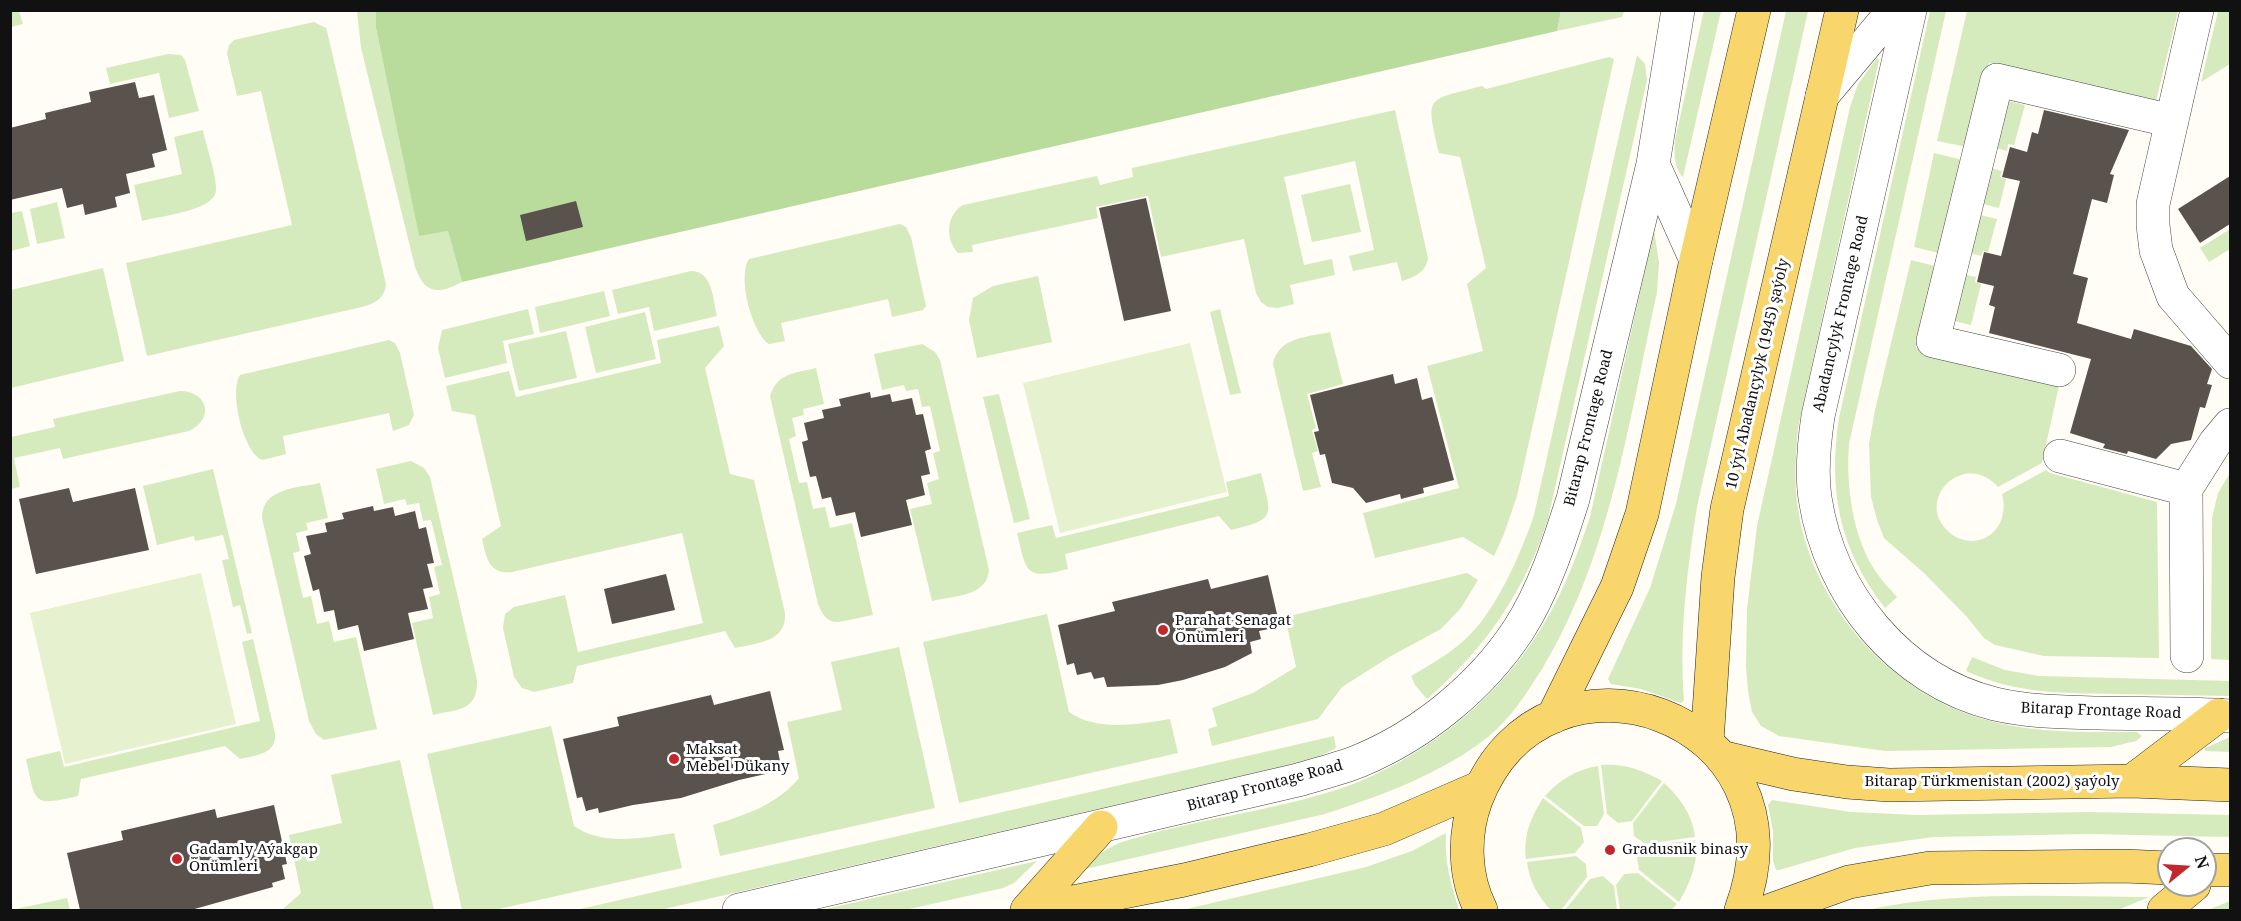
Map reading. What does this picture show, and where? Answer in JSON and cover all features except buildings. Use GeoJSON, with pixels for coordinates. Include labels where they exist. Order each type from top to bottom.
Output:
{"type":"FeatureCollection","features":[{"type":"Feature","properties":{"kind":"main road"},"geometry":{"type":"LineString","coordinates":[[1553,717],[1599,625],[1629,556],[1651,476],[1696,260],[1754,10]]}},
{"type":"Feature","properties":{"kind":"main road","name":"10 ýyl Abadançylyk (1945) şaýoly"},"geometry":{"type":"LineString","coordinates":[[1714,749],[1718,577],[1727,509],[1842,10]]}},
{"type":"Feature","properties":{"kind":"main road"},"geometry":{"type":"LineString","coordinates":[[1481,910],[1473,888],[1467,847],[1469,827],[1481,788],[1491,770],[1518,739],[1553,717],[1593,706],[1633,707],[1672,719],[1714,749],[1733,773],[1750,811],[1753,831],[1753,872],[1741,910]]}},
{"type":"Feature","properties":{"kind":"main road"},"geometry":{"type":"LineString","coordinates":[[2132,781],[2225,715]]}},
{"type":"Feature","properties":{"kind":"main road","name":"Bitarap Türkmenistan (2002) şaýoly"},"geometry":{"type":"LineString","coordinates":[[1714,749],[1793,774],[1888,785],[2132,781],[2230,784]]}},
{"type":"Feature","properties":{"kind":"main road"},"geometry":{"type":"LineString","coordinates":[[1033,910],[1184,880],[1309,850],[1384,829],[1481,788]]}},
{"type":"Feature","properties":{"kind":"main road"},"geometry":{"type":"LineString","coordinates":[[1027,910],[1101,827]]}},
{"type":"Feature","properties":{"kind":"main road"},"geometry":{"type":"LineString","coordinates":[[1771,910],[1849,882],[1930,868],[2157,867]]}},
{"type":"Feature","properties":{"kind":"main road"},"geometry":{"type":"LineString","coordinates":[[2164,910],[2180,897]]}},
{"type":"Feature","properties":{"kind":"street"},"geometry":{"type":"LineString","coordinates":[[1678,10],[1653,164],[1696,260]]}},
{"type":"Feature","properties":{"kind":"street"},"geometry":{"type":"LineString","coordinates":[[1822,96],[1894,10]]}},
{"type":"Feature","properties":{"kind":"street","name":"Abadancylyk Frontage Road"},"geometry":{"type":"LineString","coordinates":[[1861,611],[1844,584],[1827,547],[1821,525],[1815,497],[1815,442],[1818,417],[1910,10]]}},
{"type":"Feature","properties":{"kind":"street"},"geometry":{"type":"LineString","coordinates":[[2197,10],[2154,204],[2153,225],[2156,250],[2174,296],[2230,362]]}},
{"type":"Feature","properties":{"kind":"street"},"geometry":{"type":"LineString","coordinates":[[2059,370],[1933,341],[1997,80],[2172,121]]}},
{"type":"Feature","properties":{"kind":"street","name":"Bitarap Frontage Road"},"geometry":{"type":"LineString","coordinates":[[739,910],[1298,780],[1358,762],[1396,743],[1461,696],[1496,661],[1520,627],[1560,539],[1573,498],[1653,164]]}},
{"type":"Feature","properties":{"kind":"street"},"geometry":{"type":"LineString","coordinates":[[2187,656],[2187,489],[2215,443],[2230,425]]}},
{"type":"Feature","properties":{"kind":"street"},"geometry":{"type":"LineString","coordinates":[[2060,456],[2187,489]]}},
{"type":"Feature","properties":{"kind":"street","name":"Bitarap Frontage Road"},"geometry":{"type":"LineString","coordinates":[[1861,611],[1879,634],[1920,671],[1946,686],[1996,704],[2045,712],[2225,715]]}},
{"type":"Feature","properties":{"kind":"green space"},"geometry":{"type":"Polygon","coordinates":[[[376,10],[1561,11],[1557,31],[462,282],[448,231],[419,236],[376,28],[376,10]]]}},
{"type":"Feature","properties":{"kind":"green space"},"geometry":{"type":"Polygon","coordinates":[[[1561,10],[1624,11],[1622,17],[1557,31],[1561,10]]]}},
{"type":"Feature","properties":{"kind":"green space"},"geometry":{"type":"Polygon","coordinates":[[[1704,10],[1721,11],[1683,177],[1676,165],[1675,140],[1704,10]]]}},
{"type":"Feature","properties":{"kind":"green space"},"geometry":{"type":"Polygon","coordinates":[[[10,11],[19,11],[23,24],[11,27],[10,11]]]}},
{"type":"Feature","properties":{"kind":"green space"},"geometry":{"type":"Polygon","coordinates":[[[357,11],[376,11],[376,28],[419,235],[448,231],[462,282],[446,289],[433,290],[428,287],[423,283],[415,267],[361,48],[357,11]]]}},
{"type":"Feature","properties":{"kind":"green space"},"geometry":{"type":"Polygon","coordinates":[[[1786,11],[1808,11],[1697,507],[1685,603],[1684,700],[1681,703],[1641,689],[1611,684],[1608,679],[1650,588],[1676,504],[1786,11]]]}},
{"type":"Feature","properties":{"kind":"green space"},"geometry":{"type":"Polygon","coordinates":[[[1930,11],[1946,11],[1849,444],[1852,510],[1861,543],[1878,575],[1897,597],[1885,608],[1869,586],[1847,541],[1837,494],[1836,444],[1839,418],[1930,11]]]}},
{"type":"Feature","properties":{"kind":"green space"},"geometry":{"type":"Polygon","coordinates":[[[1967,11],[2178,11],[2155,105],[1989,63],[1967,147],[1937,141],[1967,11]]]}},
{"type":"Feature","properties":{"kind":"green space"},"geometry":{"type":"Polygon","coordinates":[[[2218,11],[2230,11],[2230,64],[2201,82],[2218,11]]]}},
{"type":"Feature","properties":{"kind":"green space"},"geometry":{"type":"Polygon","coordinates":[[[314,22],[326,28],[327,31],[386,284],[382,296],[366,306],[147,356],[126,263],[292,225],[261,91],[237,96],[227,53],[229,45],[234,40],[314,22]]]}},
{"type":"Feature","properties":{"kind":"green space"},"geometry":{"type":"Polygon","coordinates":[[[168,54],[181,55],[185,60],[199,111],[169,118],[159,73],[110,84],[106,68],[168,54]]]}},
{"type":"Feature","properties":{"kind":"green space"},"geometry":{"type":"Polygon","coordinates":[[[1637,55],[1645,64],[1647,80],[1548,519],[1527,571],[1500,618],[1467,660],[1427,699],[1415,685],[1411,676],[1455,648],[1484,617],[1505,584],[1534,515],[1637,55]]]}},
{"type":"Feature","properties":{"kind":"green space"},"geometry":{"type":"Polygon","coordinates":[[[1609,57],[1614,59],[1517,496],[1494,556],[1463,537],[1375,558],[1363,513],[1459,488],[1427,366],[1483,351],[1467,284],[1486,268],[1460,157],[1439,153],[1432,120],[1434,103],[1450,94],[1482,86],[1486,89],[1609,57]]]}},
{"type":"Feature","properties":{"kind":"green space"},"geometry":{"type":"Polygon","coordinates":[[[1877,58],[1879,60],[1798,428],[1795,474],[1797,502],[1804,539],[1818,574],[1836,607],[1858,637],[1885,664],[1915,687],[1948,706],[2002,724],[2040,730],[2137,732],[2142,736],[2136,741],[2111,747],[1885,751],[1779,736],[1761,726],[1752,712],[1746,667],[1747,609],[1757,526],[1850,107],[1858,84],[1877,58]]]}},
{"type":"Feature","properties":{"kind":"green space"},"geometry":{"type":"Polygon","coordinates":[[[2004,100],[2025,105],[2014,145],[2008,144],[2007,151],[1992,147],[2004,100]]]}},
{"type":"Feature","properties":{"kind":"green space"},"geometry":{"type":"Polygon","coordinates":[[[1395,110],[1428,258],[1425,267],[1419,273],[1402,281],[1397,262],[1353,271],[1349,256],[1374,250],[1355,161],[1284,177],[1304,265],[1332,259],[1335,275],[1290,285],[1294,304],[1278,308],[1268,307],[1261,302],[1256,293],[1244,239],[1161,257],[1148,196],[1096,207],[1098,218],[972,245],[973,252],[958,253],[951,241],[949,228],[953,215],[963,205],[1097,176],[1100,185],[1133,177],[1132,168],[1395,110]]]}},
{"type":"Feature","properties":{"kind":"green space"},"geometry":{"type":"Polygon","coordinates":[[[203,130],[215,177],[216,190],[213,197],[197,208],[142,221],[134,185],[182,174],[174,137],[203,130]]]}},
{"type":"Feature","properties":{"kind":"green space"},"geometry":{"type":"Polygon","coordinates":[[[1934,153],[1963,160],[1939,253],[1914,247],[1934,153]]]}},
{"type":"Feature","properties":{"kind":"green space"},"geometry":{"type":"Polygon","coordinates":[[[1988,167],[2002,171],[2000,177],[2006,179],[1999,208],[1979,203],[1988,167]]]}},
{"type":"Feature","properties":{"kind":"green space"},"geometry":{"type":"Polygon","coordinates":[[[1350,184],[1361,232],[1312,242],[1301,195],[1350,184]]]}},
{"type":"Feature","properties":{"kind":"green space"},"geometry":{"type":"Polygon","coordinates":[[[57,202],[65,238],[37,244],[30,209],[57,202]]]}},
{"type":"Feature","properties":{"kind":"green space"},"geometry":{"type":"Polygon","coordinates":[[[22,211],[30,246],[11,251],[11,213],[22,211]]]}},
{"type":"Feature","properties":{"kind":"green space"},"geometry":{"type":"Polygon","coordinates":[[[1976,214],[1997,219],[1988,252],[1983,251],[1981,256],[1967,252],[1976,214]]]}},
{"type":"Feature","properties":{"kind":"green space"},"geometry":{"type":"Polygon","coordinates":[[[900,224],[906,227],[911,237],[926,306],[923,310],[892,317],[888,299],[781,323],[785,341],[769,344],[763,338],[757,329],[748,304],[745,278],[749,259],[900,224]]]}},
{"type":"Feature","properties":{"kind":"green space"},"geometry":{"type":"Polygon","coordinates":[[[2230,229],[2230,249],[2209,262],[2200,248],[2230,229]]]}},
{"type":"Feature","properties":{"kind":"green space"},"geometry":{"type":"Polygon","coordinates":[[[1654,230],[1659,263],[1657,292],[1627,437],[1601,533],[1566,625],[1542,669],[1505,721],[1489,736],[1452,762],[1390,791],[1346,807],[1325,814],[1085,869],[1102,852],[1119,843],[1317,796],[1373,776],[1425,746],[1450,728],[1474,709],[1515,665],[1551,612],[1585,533],[1654,230]]]}},
{"type":"Feature","properties":{"kind":"green space"},"geometry":{"type":"Polygon","coordinates":[[[1911,260],[1935,266],[1916,348],[2060,381],[2042,463],[1998,487],[1985,477],[1972,474],[1959,476],[1948,483],[1940,493],[1937,505],[1939,517],[1947,530],[1955,537],[1969,541],[1981,540],[1988,536],[1999,525],[2002,518],[2002,494],[2046,470],[2157,502],[2159,658],[2044,656],[1995,645],[1984,638],[1925,574],[1884,538],[1871,497],[1869,444],[1911,260]]]}},
{"type":"Feature","properties":{"kind":"green space"},"geometry":{"type":"Polygon","coordinates":[[[103,268],[124,361],[11,388],[11,290],[103,268]]]}},
{"type":"Feature","properties":{"kind":"green space"},"geometry":{"type":"Polygon","coordinates":[[[691,271],[698,272],[708,281],[717,316],[654,331],[649,307],[618,314],[612,290],[691,271]]]}},
{"type":"Feature","properties":{"kind":"green space"},"geometry":{"type":"Polygon","coordinates":[[[1962,274],[1976,277],[1975,282],[1981,284],[1971,325],[1950,320],[1962,274]]]}},
{"type":"Feature","properties":{"kind":"green space"},"geometry":{"type":"Polygon","coordinates":[[[1038,276],[1052,342],[977,358],[969,320],[973,298],[993,286],[1038,276]]]}},
{"type":"Feature","properties":{"kind":"green space"},"geometry":{"type":"Polygon","coordinates":[[[604,291],[610,316],[540,333],[535,307],[604,291]]]}},
{"type":"Feature","properties":{"kind":"green space"},"geometry":{"type":"Polygon","coordinates":[[[528,309],[534,334],[503,341],[507,363],[445,378],[438,348],[442,330],[528,309]]]}},
{"type":"Feature","properties":{"kind":"green space"},"geometry":{"type":"Polygon","coordinates":[[[1220,309],[1241,393],[1230,395],[1210,312],[1220,309]]]}},
{"type":"Feature","properties":{"kind":"green space"},"geometry":{"type":"Polygon","coordinates":[[[645,312],[656,359],[596,373],[585,327],[645,312]]]}},
{"type":"Feature","properties":{"kind":"green space"},"geometry":{"type":"Polygon","coordinates":[[[719,326],[724,346],[705,368],[730,474],[754,480],[785,613],[781,630],[769,640],[735,648],[725,631],[577,666],[573,683],[534,692],[522,688],[514,677],[503,628],[505,614],[514,607],[565,595],[578,652],[703,623],[682,533],[512,572],[498,571],[493,568],[487,558],[482,539],[501,526],[475,415],[452,411],[446,386],[509,371],[516,397],[661,363],[657,340],[719,326]]]}},
{"type":"Feature","properties":{"kind":"green space"},"geometry":{"type":"Polygon","coordinates":[[[566,331],[577,378],[519,391],[508,344],[566,331]]]}},
{"type":"Feature","properties":{"kind":"green space"},"geometry":{"type":"Polygon","coordinates":[[[1330,332],[1343,384],[1307,394],[1316,428],[1312,430],[1318,451],[1312,453],[1321,487],[1303,491],[1273,364],[1276,355],[1287,343],[1330,332]]]}},
{"type":"Feature","properties":{"kind":"green space"},"geometry":{"type":"Polygon","coordinates":[[[389,340],[395,343],[400,353],[414,415],[409,425],[393,431],[389,413],[283,436],[286,454],[263,460],[256,455],[244,435],[237,407],[237,383],[240,375],[389,340]]]}},
{"type":"Feature","properties":{"kind":"green space"},"geometry":{"type":"Polygon","coordinates":[[[1190,343],[1227,492],[1060,533],[1023,383],[1190,343]]]}},
{"type":"Feature","properties":{"kind":"green space"},"geometry":{"type":"Polygon","coordinates":[[[922,344],[935,352],[940,360],[989,570],[987,579],[976,590],[968,594],[932,601],[910,509],[932,504],[927,483],[939,479],[933,453],[940,451],[930,406],[922,407],[918,389],[906,391],[904,385],[882,390],[874,354],[922,344]]]}},
{"type":"Feature","properties":{"kind":"green space"},"geometry":{"type":"Polygon","coordinates":[[[816,368],[824,404],[803,409],[804,415],[792,418],[796,436],[789,439],[799,483],[807,482],[813,509],[825,507],[830,528],[852,523],[873,615],[839,622],[831,621],[826,617],[818,604],[770,396],[773,388],[782,378],[816,368]]]}},
{"type":"Feature","properties":{"kind":"green space"},"geometry":{"type":"Polygon","coordinates":[[[180,391],[197,396],[205,406],[202,420],[189,431],[63,459],[60,448],[14,458],[20,487],[11,489],[11,437],[55,427],[53,419],[180,391]]]}},
{"type":"Feature","properties":{"kind":"green space"},"geometry":{"type":"Polygon","coordinates":[[[999,394],[1030,519],[1014,523],[983,397],[999,394]]]}},
{"type":"Feature","properties":{"kind":"green space"},"geometry":{"type":"Polygon","coordinates":[[[411,461],[424,468],[430,477],[477,680],[474,698],[470,704],[458,710],[433,715],[412,623],[433,618],[429,597],[440,594],[434,567],[442,565],[431,520],[423,521],[419,503],[407,505],[405,499],[384,504],[376,469],[411,461]]]}},
{"type":"Feature","properties":{"kind":"green space"},"geometry":{"type":"Polygon","coordinates":[[[213,469],[252,633],[247,634],[240,605],[233,607],[222,560],[229,559],[223,535],[195,541],[194,536],[157,545],[143,486],[213,469]]]}},
{"type":"Feature","properties":{"kind":"green space"},"geometry":{"type":"Polygon","coordinates":[[[1261,473],[1267,498],[1267,514],[1257,522],[1246,526],[1231,530],[1219,516],[1065,554],[1068,569],[1043,574],[1030,570],[1023,557],[1017,533],[1052,525],[1056,538],[1229,496],[1226,482],[1261,473]]]}},
{"type":"Feature","properties":{"kind":"green space"},"geometry":{"type":"Polygon","coordinates":[[[2230,473],[2230,660],[2211,659],[2212,518],[2218,493],[2230,473]]]}},
{"type":"Feature","properties":{"kind":"green space"},"geometry":{"type":"Polygon","coordinates":[[[320,483],[328,518],[306,523],[308,530],[296,533],[300,551],[293,553],[303,598],[311,596],[317,624],[329,621],[334,642],[356,637],[377,729],[324,740],[316,734],[309,721],[262,518],[264,508],[274,495],[292,488],[320,483]]]}},
{"type":"Feature","properties":{"kind":"green space"},"geometry":{"type":"Polygon","coordinates":[[[201,573],[236,724],[65,764],[30,613],[201,573]]]}},
{"type":"Feature","properties":{"kind":"green space"},"geometry":{"type":"Polygon","coordinates":[[[1467,573],[1478,580],[1461,608],[1441,629],[1391,656],[1342,687],[1318,719],[1212,746],[1208,729],[1217,726],[1212,708],[1253,693],[1296,667],[1285,617],[1467,573]]]}},
{"type":"Feature","properties":{"kind":"green space"},"geometry":{"type":"Polygon","coordinates":[[[1047,614],[1069,712],[1092,722],[1118,725],[1170,719],[1178,753],[959,803],[923,642],[1047,614]]]}},
{"type":"Feature","properties":{"kind":"green space"},"geometry":{"type":"Polygon","coordinates":[[[253,639],[275,733],[273,745],[265,752],[240,759],[225,746],[81,779],[78,796],[44,801],[34,793],[26,759],[60,751],[64,767],[260,721],[242,642],[253,639]]]}},
{"type":"Feature","properties":{"kind":"green space"},"geometry":{"type":"Polygon","coordinates":[[[899,647],[935,808],[720,856],[713,825],[771,802],[799,778],[787,722],[842,710],[831,662],[899,647]]]}},
{"type":"Feature","properties":{"kind":"green space"},"geometry":{"type":"Polygon","coordinates":[[[1972,657],[2005,670],[2039,676],[2230,681],[2230,696],[2039,691],[2003,684],[1966,671],[1972,657]]]}},
{"type":"Feature","properties":{"kind":"green space"},"geometry":{"type":"Polygon","coordinates":[[[551,726],[574,826],[597,836],[623,839],[674,833],[682,868],[494,910],[462,910],[427,754],[551,726]]]}},
{"type":"Feature","properties":{"kind":"green space"},"geometry":{"type":"Polygon","coordinates":[[[1334,736],[1336,748],[1317,758],[1302,762],[660,910],[576,910],[1334,736]]]}},
{"type":"Feature","properties":{"kind":"green space"},"geometry":{"type":"Polygon","coordinates":[[[2230,737],[2230,752],[2205,751],[2205,748],[2230,737]]]}},
{"type":"Feature","properties":{"kind":"green space"},"geometry":{"type":"Polygon","coordinates":[[[400,760],[434,910],[282,910],[301,893],[289,835],[342,823],[331,775],[400,760]]]}},
{"type":"Feature","properties":{"kind":"green space"},"geometry":{"type":"Polygon","coordinates":[[[1601,765],[1633,768],[1662,781],[1632,821],[1618,823],[1607,814],[1601,765]]]}},
{"type":"Feature","properties":{"kind":"green space"},"geometry":{"type":"Polygon","coordinates":[[[1598,766],[1604,814],[1597,826],[1584,826],[1545,796],[1569,776],[1598,766]]]}},
{"type":"Feature","properties":{"kind":"green space"},"geometry":{"type":"Polygon","coordinates":[[[1664,783],[1685,807],[1692,822],[1695,837],[1645,844],[1634,836],[1633,823],[1664,783]]]}},
{"type":"Feature","properties":{"kind":"green space"},"geometry":{"type":"Polygon","coordinates":[[[1543,798],[1581,828],[1584,842],[1575,853],[1526,859],[1529,827],[1543,798]]]}},
{"type":"Feature","properties":{"kind":"green space"},"geometry":{"type":"Polygon","coordinates":[[[1772,800],[1851,812],[1917,815],[2089,812],[2230,815],[2230,837],[2089,834],[1933,837],[1855,848],[1776,870],[1773,861],[1773,831],[1768,805],[1772,800]]]}},
{"type":"Feature","properties":{"kind":"green space"},"geometry":{"type":"Polygon","coordinates":[[[1446,833],[1447,863],[1459,910],[1182,910],[1366,867],[1412,851],[1446,833]]]}},
{"type":"Feature","properties":{"kind":"green space"},"geometry":{"type":"Polygon","coordinates":[[[1695,840],[1696,857],[1693,872],[1679,902],[1639,870],[1637,857],[1646,846],[1695,840]]]}},
{"type":"Feature","properties":{"kind":"green space"},"geometry":{"type":"Polygon","coordinates":[[[1576,856],[1586,864],[1587,877],[1561,910],[1551,910],[1535,888],[1527,862],[1576,856]]]}},
{"type":"Feature","properties":{"kind":"green space"},"geometry":{"type":"Polygon","coordinates":[[[1037,861],[1014,883],[1003,888],[905,910],[821,910],[1037,861]]]}},
{"type":"Feature","properties":{"kind":"green space"},"geometry":{"type":"Polygon","coordinates":[[[1638,873],[1677,904],[1671,910],[1620,910],[1616,885],[1624,874],[1638,873]]]}},
{"type":"Feature","properties":{"kind":"green space"},"geometry":{"type":"Polygon","coordinates":[[[1603,876],[1614,886],[1617,910],[1565,910],[1590,879],[1603,876]]]}},
{"type":"Feature","properties":{"kind":"green space"},"geometry":{"type":"Polygon","coordinates":[[[1972,897],[2149,897],[2118,910],[1867,910],[1972,897]]]}},
{"type":"Feature","properties":{"kind":"green space"},"geometry":{"type":"Polygon","coordinates":[[[67,898],[70,910],[11,910],[67,898]]]}},
{"type":"Feature","properties":{"kind":"green space"},"geometry":{"type":"Polygon","coordinates":[[[2230,901],[2230,910],[2208,910],[2230,901]]]}},
{"type":"Feature","properties":{"kind":"place","name":"Parahat Senagat Önümleri"},"geometry":{"type":"Point","coordinates":[1163,630]}},
{"type":"Feature","properties":{"kind":"place","name":"Maksat Mebel Dükany"},"geometry":{"type":"Point","coordinates":[674,759]}},
{"type":"Feature","properties":{"kind":"place","name":"Gradusnik binasy"},"geometry":{"type":"Point","coordinates":[1610,850]}},
{"type":"Feature","properties":{"kind":"place","name":"Gadamly Aýakgap Önümleri"},"geometry":{"type":"Point","coordinates":[177,859]}}]}
